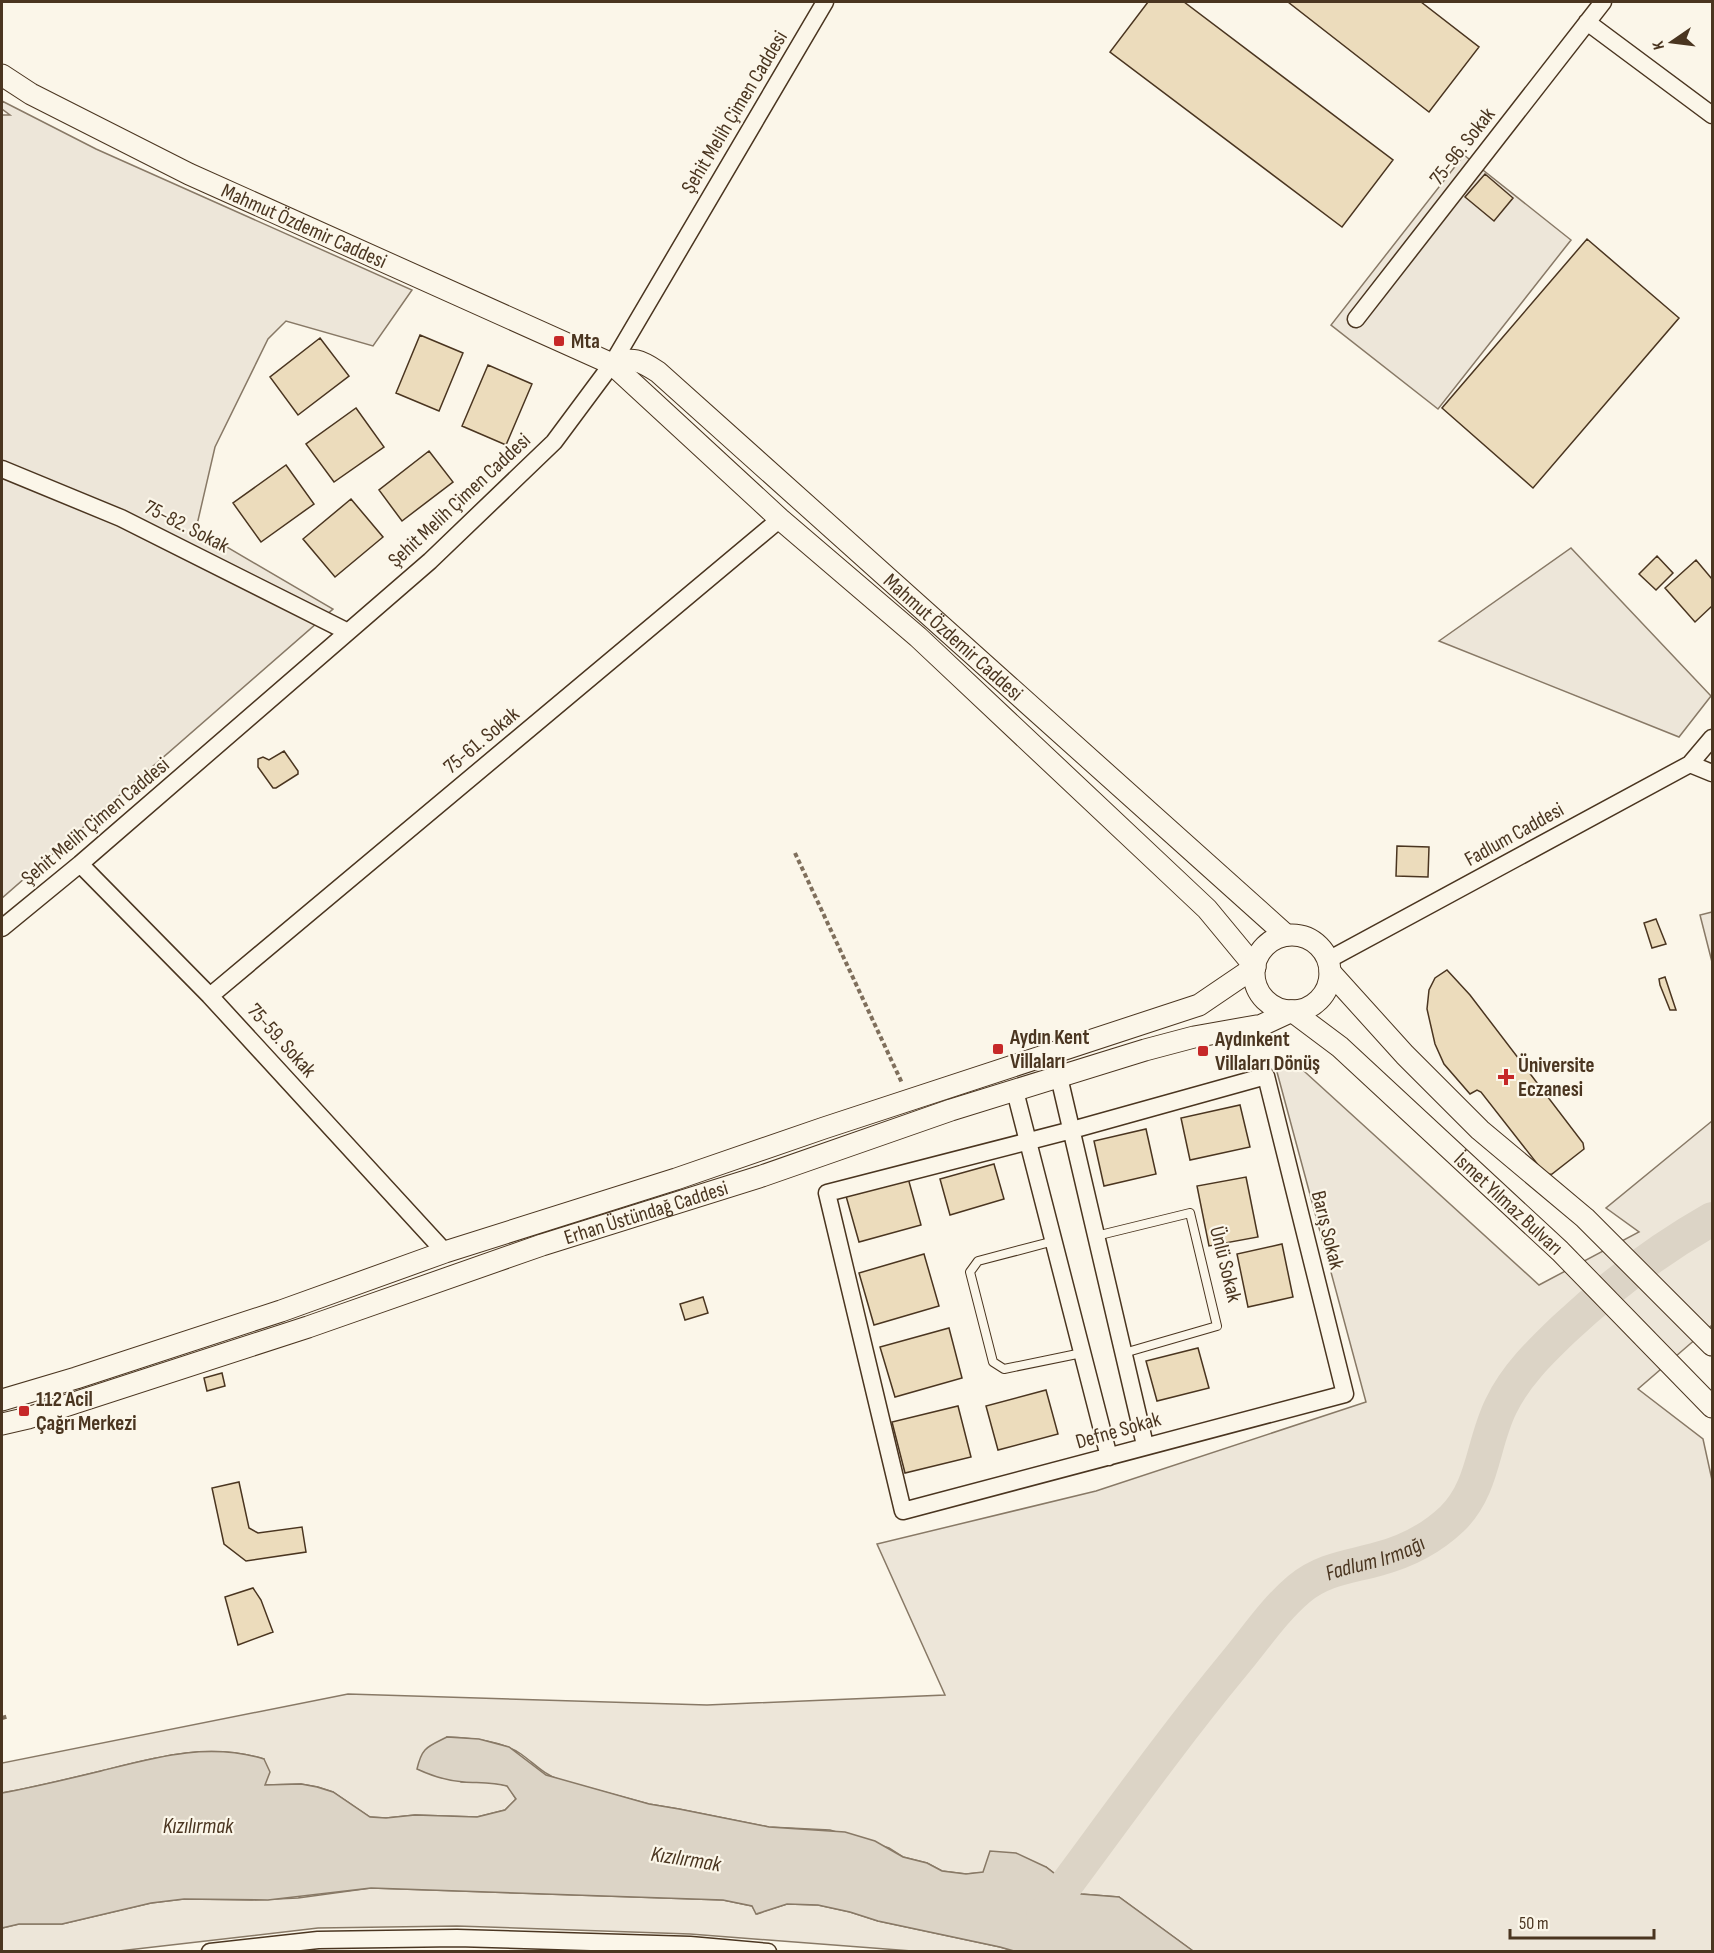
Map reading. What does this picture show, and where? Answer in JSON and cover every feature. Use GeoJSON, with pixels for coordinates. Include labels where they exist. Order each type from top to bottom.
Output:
{"type":"FeatureCollection","features":[{"type":"Feature","properties":{"kind":"street","name":"Şehit Melih Çimen Caddesi"},"geometry":{"type":"LineString","coordinates":[[2,928],[80,864],[430,561],[554,442],[612,364],[825,2]]}},
{"type":"Feature","properties":{"kind":"street","name":"75-96. Sokak"},"geometry":{"type":"LineString","coordinates":[[1356,319],[1604,2]]}},
{"type":"Feature","properties":{"kind":"street"},"geometry":{"type":"LineString","coordinates":[[1587,22],[1713,115]]}},
{"type":"Feature","properties":{"kind":"street","name":"Mahmut Özdemir Caddesi"},"geometry":{"type":"LineString","coordinates":[[2,75],[31,94],[189,174],[612,364],[780,519],[918,637],[1207,909],[1255,967]]}},
{"type":"Feature","properties":{"kind":"street","name":"Mahmut Özdemir Caddesi"},"geometry":{"type":"LineString","coordinates":[[612,364],[628,359],[643,362],[658,372],[1286,935]]}},
{"type":"Feature","properties":{"kind":"street","name":"75-82. Sokak"},"geometry":{"type":"LineString","coordinates":[[2,469],[121,518],[348,632]]}},
{"type":"Feature","properties":{"kind":"street","name":"75-61. Sokak"},"geometry":{"type":"LineString","coordinates":[[210,996],[780,519]]}},
{"type":"Feature","properties":{"kind":"street","name":"Fadlum Caddesi"},"geometry":{"type":"LineString","coordinates":[[1329,966],[1690,764],[1713,738]]}},
{"type":"Feature","properties":{"kind":"street"},"geometry":{"type":"LineString","coordinates":[[1690,764],[1713,773]]}},
{"type":"Feature","properties":{"kind":"street","name":"75-59. Sokak"},"geometry":{"type":"LineString","coordinates":[[80,864],[210,996],[445,1252]]}},
{"type":"Feature","properties":{"kind":"street"},"geometry":{"type":"LineString","coordinates":[[1286,935],[1299,935],[1312,940],[1322,948],[1329,966],[1328,984],[1323,995],[1315,1004],[1304,1009],[1292,1011],[1280,1009],[1262,996],[1256,984],[1256,958],[1263,947],[1274,939],[1286,935]]}},
{"type":"Feature","properties":{"kind":"street","name":"İsmet Yılmaz Bulvarı"},"geometry":{"type":"LineString","coordinates":[[1329,966],[1406,1055],[1480,1130],[1585,1218],[1708,1340]]}},
{"type":"Feature","properties":{"kind":"street","name":"Erhan Üstündağ Caddesi"},"geometry":{"type":"LineString","coordinates":[[2,1400],[280,1311],[445,1252],[676,1179],[1199,1005],[1255,967]]}},
{"type":"Feature","properties":{"kind":"street","name":"Erhan Üstündağ Caddesi"},"geometry":{"type":"LineString","coordinates":[[2,1424],[28,1418],[308,1327],[542,1245],[762,1176],[951,1110],[1194,1037],[1262,1025],[1292,1011]]}},
{"type":"Feature","properties":{"kind":"street","name":"İsmet Yılmaz Bulvarı"},"geometry":{"type":"LineString","coordinates":[[1292,1011],[1340,1047],[1560,1251],[1713,1407]]}},
{"type":"Feature","properties":{"kind":"street","name":"Barış Sokak"},"geometry":{"type":"LineString","coordinates":[[1072,1130],[1266,1076],[1345,1394]]}},
{"type":"Feature","properties":{"kind":"street"},"geometry":{"type":"LineString","coordinates":[[1059,1077],[1145,1445]]}},
{"type":"Feature","properties":{"kind":"street"},"geometry":{"type":"LineString","coordinates":[[1015,1091],[1109,1457]]}},
{"type":"Feature","properties":{"kind":"street"},"geometry":{"type":"LineString","coordinates":[[1028,1140],[1072,1130]]}},
{"type":"Feature","properties":{"kind":"street","name":"Defne Sokak"},"geometry":{"type":"LineString","coordinates":[[1028,1140],[826,1193],[903,1511],[1109,1457],[1145,1445],[1345,1394]]}},
{"type":"Feature","properties":{"kind":"street"},"geometry":{"type":"LineString","coordinates":[[210,1952],[318,1940],[457,1938],[690,1945],[768,1952]]}},
{"type":"Feature","properties":{"kind":"lane","name":"Ünlü Sokak"},"geometry":{"type":"LineString","coordinates":[[1096,1236],[1190,1213],[1217,1326],[1124,1353]]}},
{"type":"Feature","properties":{"kind":"lane"},"geometry":{"type":"LineString","coordinates":[[1054,1240],[978,1261],[970,1272],[993,1362],[1004,1369],[1082,1353]]}},
{"type":"Feature","properties":{"kind":"path"},"geometry":{"type":"LineString","coordinates":[[795,853],[910,1100]]}},
{"type":"Feature","properties":{"kind":"path"},"geometry":{"type":"LineString","coordinates":[[2,1718],[9,1716]]}},
{"type":"Feature","properties":{"kind":"shaded area"},"geometry":{"type":"Polygon","coordinates":[[[2,101],[96,149],[412,290],[373,346],[286,321],[268,339],[215,447],[196,529],[333,609],[2,898],[2,115],[10,115],[2,109],[2,101]]]}},
{"type":"Feature","properties":{"kind":"shaded area"},"geometry":{"type":"Polygon","coordinates":[[[1464,155],[1571,240],[1438,409],[1331,325],[1464,155]]]}},
{"type":"Feature","properties":{"kind":"shaded area"},"geometry":{"type":"Polygon","coordinates":[[[1571,548],[1711,696],[1679,737],[1439,641],[1571,548]]]}},
{"type":"Feature","properties":{"kind":"shaded area"},"geometry":{"type":"Polygon","coordinates":[[[1712,912],[1712,962],[1700,915],[1712,912]]]}},
{"type":"Feature","properties":{"kind":"shaded area"},"geometry":{"type":"Polygon","coordinates":[[[1294,1062],[1539,1285],[1639,1232],[1606,1208],[1712,1121],[1712,1325],[1638,1389],[1703,1439],[1712,1480],[1712,1951],[1193,1951],[1119,1897],[1081,1894],[1046,1867],[966,1874],[942,1871],[927,1863],[903,1857],[889,1848],[830,1830],[769,1827],[649,1804],[560,1780],[544,1772],[513,1749],[466,1738],[447,1737],[461,1782],[492,1782],[508,1786],[516,1799],[505,1810],[477,1817],[415,1815],[370,1817],[333,1792],[318,1787],[301,1784],[264,1785],[264,1759],[223,1752],[182,1753],[2,1793],[2,1763],[348,1694],[707,1705],[945,1695],[877,1544],[1096,1491],[1366,1402],[1277,1072],[1294,1062]]]}},
{"type":"Feature","properties":{"kind":"shaded area"},"geometry":{"type":"Polygon","coordinates":[[[371,1888],[723,1900],[752,1906],[757,1914],[787,1904],[818,1905],[878,1921],[1014,1951],[912,1951],[690,1934],[457,1926],[318,1928],[110,1952],[2,1952],[2,1928],[19,1924],[62,1924],[151,1903],[184,1899],[298,1898],[371,1888]]]}},
{"type":"Feature","properties":{"kind":"water","name":"Kızılırmak"},"geometry":{"type":"Polygon","coordinates":[[[447,1737],[479,1739],[509,1747],[546,1775],[649,1804],[769,1827],[845,1832],[875,1841],[903,1857],[927,1863],[942,1871],[966,1874],[983,1872],[990,1851],[1016,1853],[1046,1867],[1081,1894],[1119,1897],[1193,1951],[1014,1951],[878,1921],[818,1905],[787,1904],[756,1914],[752,1906],[723,1900],[371,1888],[268,1900],[184,1899],[151,1903],[62,1924],[19,1924],[2,1928],[2,1793],[182,1753],[223,1752],[264,1759],[270,1772],[265,1785],[301,1784],[317,1787],[333,1792],[370,1817],[415,1815],[477,1817],[505,1810],[516,1799],[507,1786],[452,1781],[417,1769],[426,1748],[447,1737]]]}},
{"type":"Feature","properties":{"kind":"building"},"geometry":{"type":"Polygon","coordinates":[[[1148,2],[1184,2],[1393,160],[1342,227],[1110,52],[1148,2]]]}},
{"type":"Feature","properties":{"kind":"building"},"geometry":{"type":"Polygon","coordinates":[[[1288,2],[1421,2],[1479,47],[1429,112],[1288,2]]]}},
{"type":"Feature","properties":{"kind":"building"},"geometry":{"type":"Polygon","coordinates":[[[1485,174],[1513,198],[1494,221],[1465,197],[1485,174]]]}},
{"type":"Feature","properties":{"kind":"building"},"geometry":{"type":"Polygon","coordinates":[[[1587,239],[1679,318],[1533,488],[1442,408],[1587,239]]]}},
{"type":"Feature","properties":{"kind":"building"},"geometry":{"type":"Polygon","coordinates":[[[420,335],[463,353],[439,411],[396,393],[420,335]]]}},
{"type":"Feature","properties":{"kind":"building"},"geometry":{"type":"Polygon","coordinates":[[[320,338],[349,376],[298,415],[270,377],[320,338]]]}},
{"type":"Feature","properties":{"kind":"building"},"geometry":{"type":"Polygon","coordinates":[[[488,365],[532,384],[506,445],[462,426],[488,365]]]}},
{"type":"Feature","properties":{"kind":"building"},"geometry":{"type":"Polygon","coordinates":[[[356,408],[384,447],[334,482],[306,444],[356,408]]]}},
{"type":"Feature","properties":{"kind":"building"},"geometry":{"type":"Polygon","coordinates":[[[429,451],[453,482],[402,521],[379,490],[429,451]]]}},
{"type":"Feature","properties":{"kind":"building"},"geometry":{"type":"Polygon","coordinates":[[[286,465],[314,504],[261,542],[233,503],[286,465]]]}},
{"type":"Feature","properties":{"kind":"building"},"geometry":{"type":"Polygon","coordinates":[[[351,499],[383,537],[335,577],[303,539],[351,499]]]}},
{"type":"Feature","properties":{"kind":"building"},"geometry":{"type":"Polygon","coordinates":[[[1657,556],[1673,573],[1656,590],[1639,574],[1657,556]]]}},
{"type":"Feature","properties":{"kind":"building"},"geometry":{"type":"Polygon","coordinates":[[[1696,560],[1712,579],[1712,606],[1695,622],[1665,588],[1696,560]]]}},
{"type":"Feature","properties":{"kind":"building"},"geometry":{"type":"Polygon","coordinates":[[[284,751],[298,774],[273,788],[258,767],[258,759],[263,757],[269,760],[284,751]]]}},
{"type":"Feature","properties":{"kind":"building"},"geometry":{"type":"Polygon","coordinates":[[[1397,846],[1429,847],[1428,877],[1396,876],[1397,846]]]}},
{"type":"Feature","properties":{"kind":"building"},"geometry":{"type":"Polygon","coordinates":[[[1656,919],[1666,944],[1652,948],[1644,923],[1656,919]]]}},
{"type":"Feature","properties":{"kind":"building"},"geometry":{"type":"Polygon","coordinates":[[[1447,970],[1470,995],[1583,1143],[1584,1149],[1552,1174],[1546,1175],[1481,1092],[1477,1090],[1470,1094],[1444,1064],[1435,1044],[1427,1009],[1429,990],[1435,978],[1447,970]]]}},
{"type":"Feature","properties":{"kind":"building"},"geometry":{"type":"Polygon","coordinates":[[[1665,977],[1676,1010],[1670,1010],[1660,985],[1659,979],[1665,977]]]}},
{"type":"Feature","properties":{"kind":"building"},"geometry":{"type":"Polygon","coordinates":[[[1240,1105],[1250,1147],[1190,1160],[1181,1118],[1240,1105]]]}},
{"type":"Feature","properties":{"kind":"building"},"geometry":{"type":"Polygon","coordinates":[[[1146,1129],[1156,1174],[1104,1186],[1094,1141],[1146,1129]]]}},
{"type":"Feature","properties":{"kind":"building"},"geometry":{"type":"Polygon","coordinates":[[[994,1164],[1004,1199],[950,1215],[940,1179],[994,1164]]]}},
{"type":"Feature","properties":{"kind":"building"},"geometry":{"type":"Polygon","coordinates":[[[1246,1177],[1258,1237],[1209,1246],[1197,1186],[1246,1177]]]}},
{"type":"Feature","properties":{"kind":"building"},"geometry":{"type":"Polygon","coordinates":[[[908,1178],[921,1225],[859,1242],[846,1196],[908,1178]]]}},
{"type":"Feature","properties":{"kind":"building"},"geometry":{"type":"Polygon","coordinates":[[[1282,1244],[1293,1297],[1248,1307],[1237,1254],[1282,1244]]]}},
{"type":"Feature","properties":{"kind":"building"},"geometry":{"type":"Polygon","coordinates":[[[924,1254],[939,1306],[874,1325],[859,1273],[924,1254]]]}},
{"type":"Feature","properties":{"kind":"building"},"geometry":{"type":"Polygon","coordinates":[[[703,1297],[708,1313],[685,1320],[680,1304],[703,1297]]]}},
{"type":"Feature","properties":{"kind":"building"},"geometry":{"type":"Polygon","coordinates":[[[949,1328],[962,1378],[895,1397],[880,1347],[949,1328]]]}},
{"type":"Feature","properties":{"kind":"building"},"geometry":{"type":"Polygon","coordinates":[[[1198,1348],[1209,1388],[1157,1401],[1146,1361],[1198,1348]]]}},
{"type":"Feature","properties":{"kind":"building"},"geometry":{"type":"Polygon","coordinates":[[[222,1373],[225,1386],[207,1391],[204,1378],[222,1373]]]}},
{"type":"Feature","properties":{"kind":"building"},"geometry":{"type":"Polygon","coordinates":[[[1046,1390],[1058,1434],[998,1450],[986,1406],[1046,1390]]]}},
{"type":"Feature","properties":{"kind":"building"},"geometry":{"type":"Polygon","coordinates":[[[958,1406],[971,1457],[905,1473],[892,1422],[958,1406]]]}},
{"type":"Feature","properties":{"kind":"building"},"geometry":{"type":"Polygon","coordinates":[[[239,1482],[249,1528],[258,1533],[302,1527],[306,1552],[246,1561],[224,1544],[212,1488],[239,1482]]]}},
{"type":"Feature","properties":{"kind":"building"},"geometry":{"type":"Polygon","coordinates":[[[253,1588],[261,1600],[273,1632],[238,1645],[225,1597],[253,1588]]]}},
{"type":"Feature","properties":{"kind":"waterway","name":"Fadlum Irmağı"},"geometry":{"type":"LineString","coordinates":[[1043,1916],[1185,1726],[1281,1606],[1299,1589],[1317,1577],[1408,1548],[1427,1538],[1452,1519],[1463,1507],[1477,1480],[1501,1406],[1529,1364],[1599,1298],[1654,1256],[1712,1219]]}},
{"type":"Feature","properties":{"kind":"place","name":"Mta"},"geometry":{"type":"Point","coordinates":[559,341]}},
{"type":"Feature","properties":{"kind":"place","name":"Aydın Kent Villaları"},"geometry":{"type":"Point","coordinates":[998,1049]}},
{"type":"Feature","properties":{"kind":"place","name":"Aydınkent Villaları Dönüş"},"geometry":{"type":"Point","coordinates":[1203,1051]}},
{"type":"Feature","properties":{"kind":"place","name":"Üniversite Eczanesi"},"geometry":{"type":"Point","coordinates":[1506,1077]}},
{"type":"Feature","properties":{"kind":"place","name":"112 Acil Çağrı Merkezi"},"geometry":{"type":"Point","coordinates":[24,1411]}}]}
